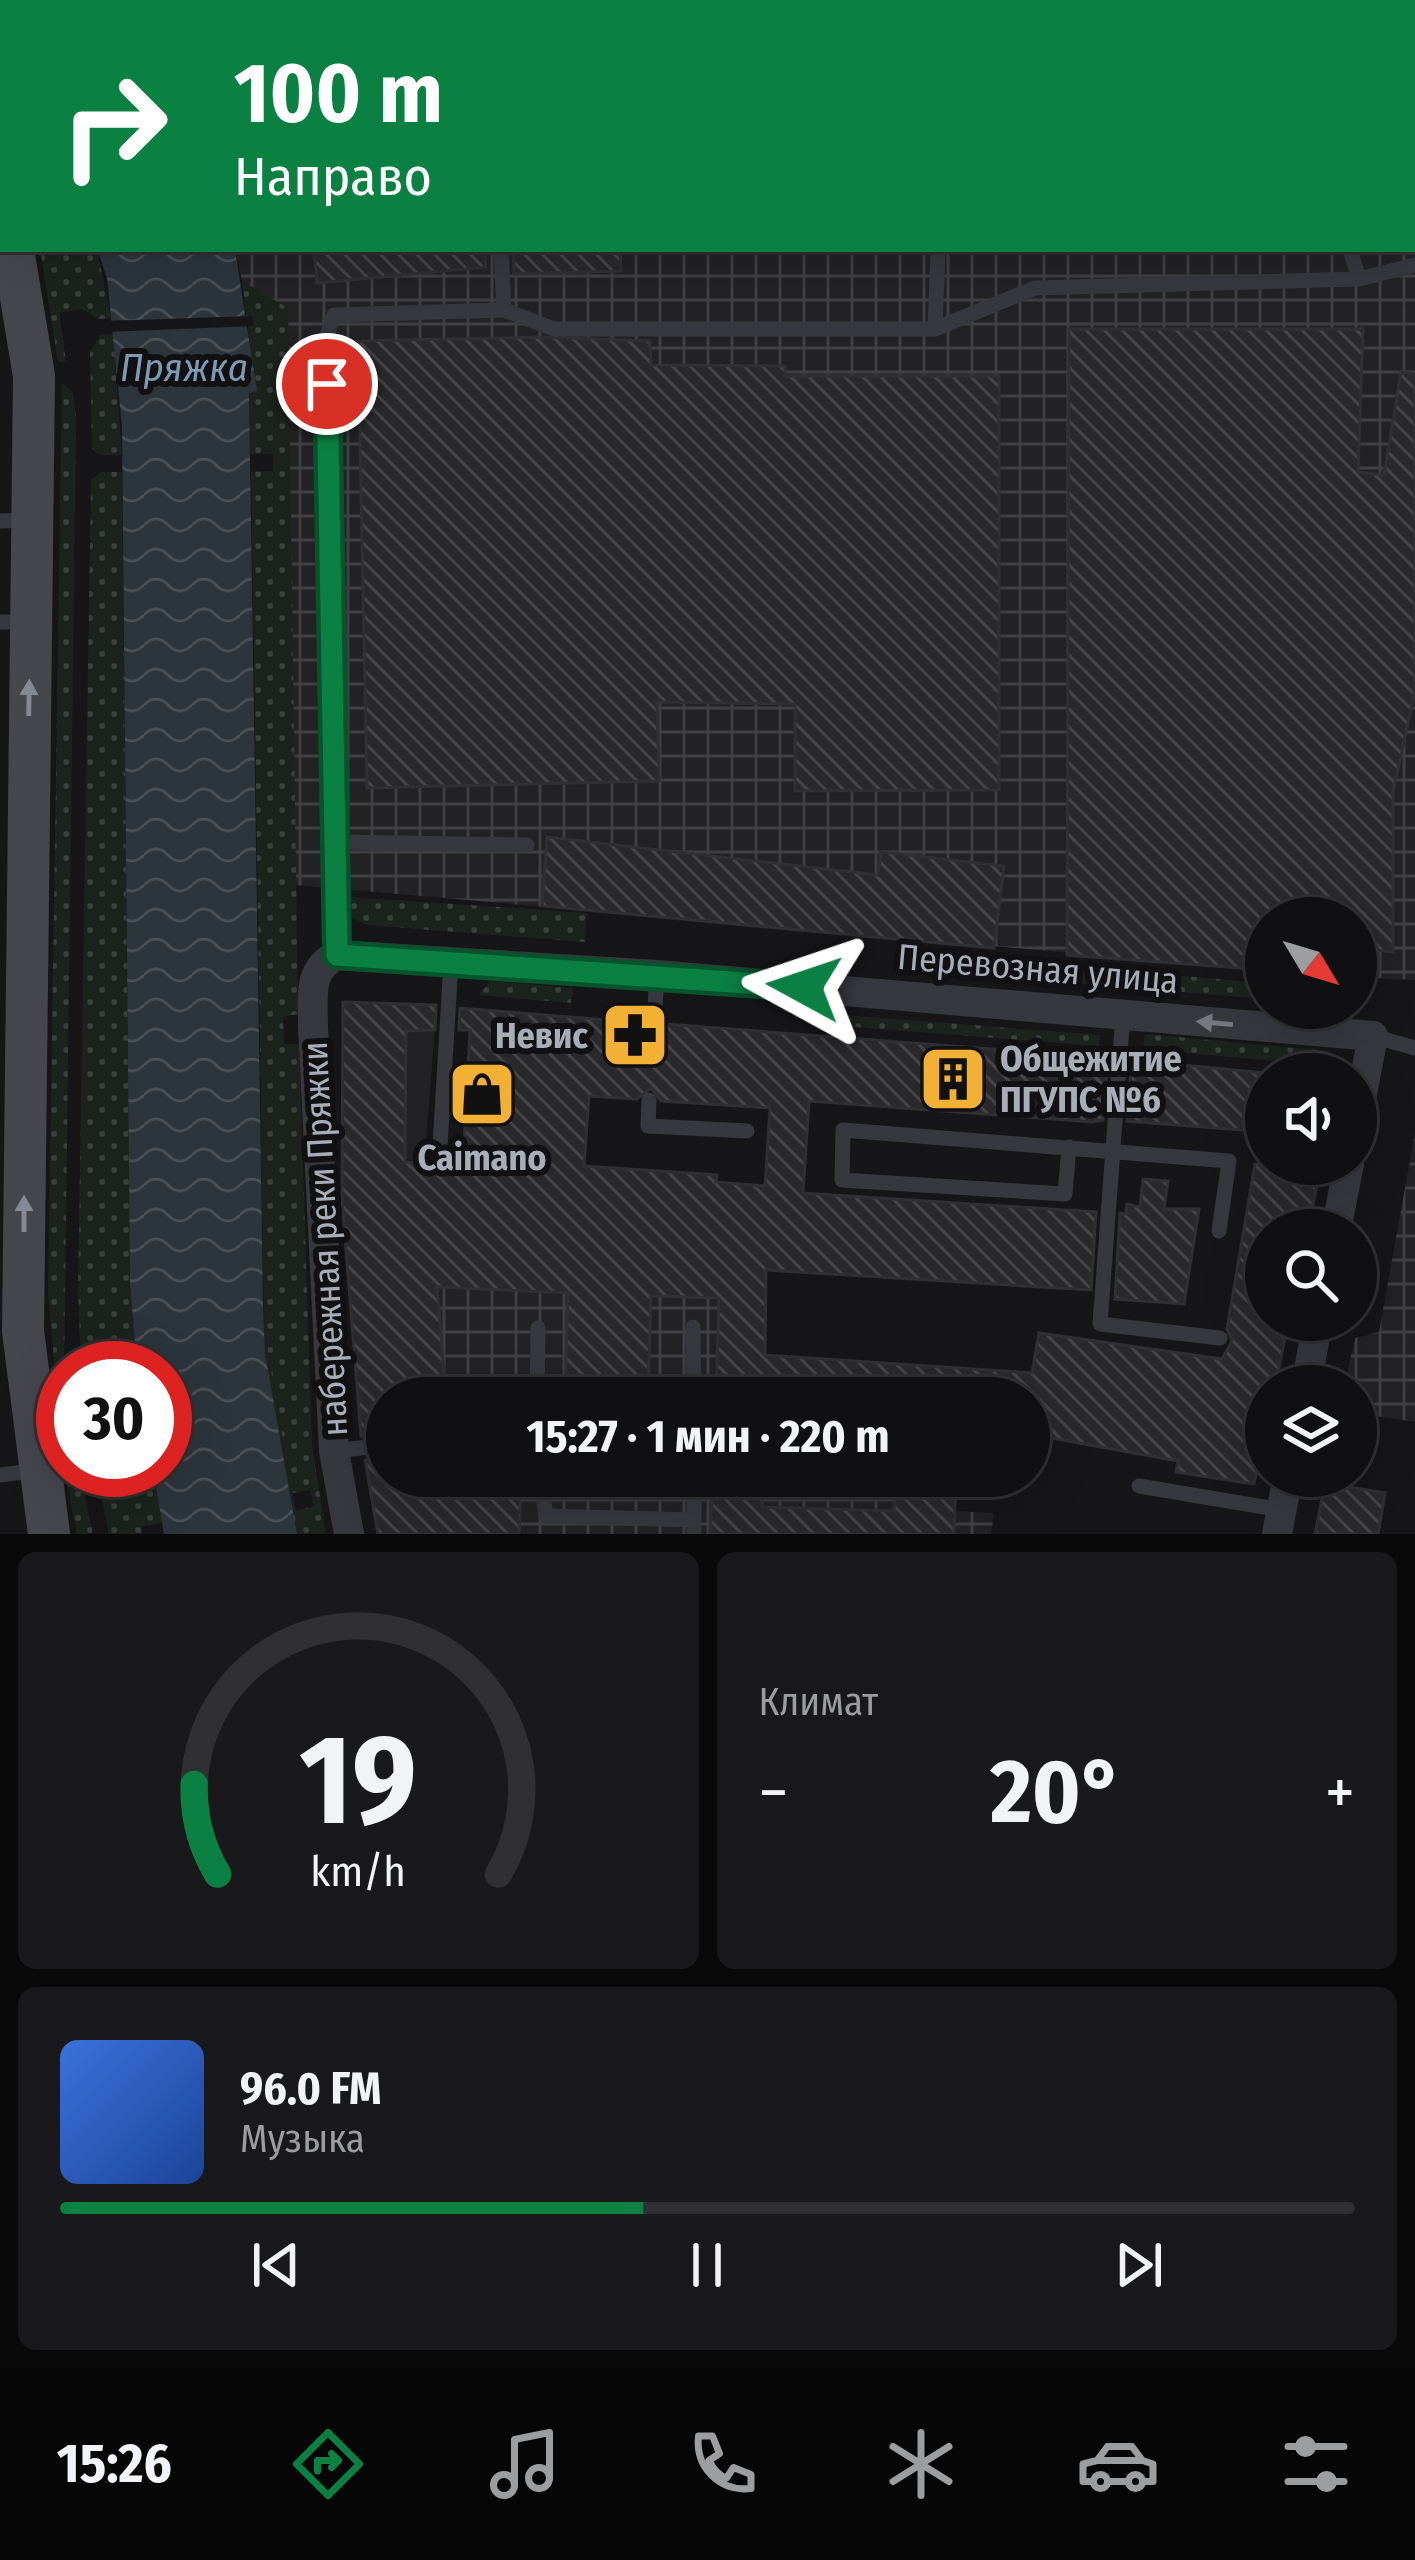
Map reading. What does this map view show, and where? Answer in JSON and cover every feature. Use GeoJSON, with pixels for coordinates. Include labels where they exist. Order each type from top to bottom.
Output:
{"type":"FeatureCollection","features":[{"type":"Feature","properties":{"kind":"main road"},"geometry":{"type":"LineString","coordinates":[[13,252],[34,376],[16,520],[21,775],[12,983],[18,1093],[12,1331],[21,1473],[49,1534]]}},
{"type":"Feature","properties":{"kind":"street","name":"Перевозная улица"},"geometry":{"type":"LineString","coordinates":[[337,955],[657,975],[1373,1036]]}},
{"type":"Feature","properties":{"kind":"street","name":"набережная реки Пряжки"},"geometry":{"type":"LineString","coordinates":[[337,955],[322,962],[313,991],[334,1451],[349,1534]]}},
{"type":"Feature","properties":{"kind":"street"},"geometry":{"type":"LineString","coordinates":[[1370,1053],[1373,1036]]}},
{"type":"Feature","properties":{"kind":"lane"},"geometry":{"type":"LineString","coordinates":[[501,252],[504,310]]}},
{"type":"Feature","properties":{"kind":"lane"},"geometry":{"type":"LineString","coordinates":[[935,328],[938,252]]}},
{"type":"Feature","properties":{"kind":"lane"},"geometry":{"type":"LineString","coordinates":[[1351,252],[1359,279]]}},
{"type":"Feature","properties":{"kind":"lane"},"geometry":{"type":"LineString","coordinates":[[337,955],[326,339],[334,315],[504,310],[554,329],[935,328],[1035,288],[1359,279],[1415,266]]}},
{"type":"Feature","properties":{"kind":"lane"},"geometry":{"type":"LineString","coordinates":[[337,842],[527,845]]}},
{"type":"Feature","properties":{"kind":"lane"},"geometry":{"type":"LineString","coordinates":[[440,1145],[452,962]]}},
{"type":"Feature","properties":{"kind":"lane"},"geometry":{"type":"LineString","coordinates":[[654,1023],[657,975]]}},
{"type":"Feature","properties":{"kind":"lane"},"geometry":{"type":"LineString","coordinates":[[1123,1014],[1100,1324],[1220,1338]]}},
{"type":"Feature","properties":{"kind":"lane"},"geometry":{"type":"LineString","coordinates":[[1373,1036],[1415,1048]]}},
{"type":"Feature","properties":{"kind":"lane"},"geometry":{"type":"LineString","coordinates":[[649,1100],[648,1126],[747,1131]]}},
{"type":"Feature","properties":{"kind":"lane"},"geometry":{"type":"LineString","coordinates":[[1069,1147],[1064,1194],[842,1180],[843,1130],[1114,1150],[1229,1161],[1219,1231]]}},
{"type":"Feature","properties":{"kind":"lane"},"geometry":{"type":"LineString","coordinates":[[537,1377],[538,1328]]}},
{"type":"Feature","properties":{"kind":"lane"},"geometry":{"type":"LineString","coordinates":[[693,1328],[694,1377]]}},
{"type":"Feature","properties":{"kind":"lane"},"geometry":{"type":"LineString","coordinates":[[334,1451],[366,1447]]}},
{"type":"Feature","properties":{"kind":"lane"},"geometry":{"type":"LineString","coordinates":[[1139,1486],[1280,1522]]}},
{"type":"Feature","properties":{"kind":"lane"},"geometry":{"type":"LineString","coordinates":[[544,1497],[546,1516],[694,1527]]}},
{"type":"Feature","properties":{"kind":"shaded area"},"geometry":{"type":"Polygon","coordinates":[[[40,252],[98,252],[111,318],[99,319],[82,309],[59,313],[66,361],[58,362],[40,252]]]}},
{"type":"Feature","properties":{"kind":"shaded area"},"geometry":{"type":"Polygon","coordinates":[[[236,252],[1415,252],[1415,980],[1377,978],[1377,897],[1245,897],[1245,968],[295,885],[288,309],[242,281],[236,252]]]}},
{"type":"Feature","properties":{"kind":"shaded area"},"geometry":{"type":"Polygon","coordinates":[[[242,281],[288,308],[298,1014],[283,1017],[284,1044],[299,1044],[312,1445],[326,1534],[297,1534],[292,1512],[314,1506],[310,1490],[288,1494],[265,1354],[251,472],[273,471],[273,454],[250,454],[249,392],[256,391],[242,281]]]}},
{"type":"Feature","properties":{"kind":"shaded area"},"geometry":{"type":"Polygon","coordinates":[[[113,334],[122,455],[101,455],[92,449],[90,353],[100,335],[113,334]]]}},
{"type":"Feature","properties":{"kind":"shaded area"},"geometry":{"type":"Polygon","coordinates":[[[62,383],[73,393],[76,416],[65,1341],[52,1341],[48,1292],[62,383]]]}},
{"type":"Feature","properties":{"kind":"shaded area"},"geometry":{"type":"Polygon","coordinates":[[[101,472],[122,472],[130,1283],[135,1341],[80,1341],[91,480],[101,472]]]}},
{"type":"Feature","properties":{"kind":"shaded area"},"geometry":{"type":"Polygon","coordinates":[[[348,897],[587,913],[585,942],[367,925],[350,916],[348,897]]]}},
{"type":"Feature","properties":{"kind":"shaded area"},"geometry":{"type":"Polygon","coordinates":[[[992,960],[1245,981],[1245,997],[991,976],[992,960]]]}},
{"type":"Feature","properties":{"kind":"shaded area"},"geometry":{"type":"Polygon","coordinates":[[[490,981],[573,988],[571,1003],[479,995],[490,981]]]}},
{"type":"Feature","properties":{"kind":"shaded area"},"geometry":{"type":"Polygon","coordinates":[[[350,1002],[405,1003],[406,1031],[435,1030],[424,1162],[405,1159],[402,1204],[343,1008],[350,1002]]]}},
{"type":"Feature","properties":{"kind":"shaded area"},"geometry":{"type":"Polygon","coordinates":[[[818,1013],[1100,1035],[1099,1046],[817,1024],[818,1013]]]}},
{"type":"Feature","properties":{"kind":"shaded area"},"geometry":{"type":"Polygon","coordinates":[[[1145,1034],[1329,1051],[1245,1053],[1245,1058],[1143,1049],[1145,1034]]]}},
{"type":"Feature","properties":{"kind":"shaded area"},"geometry":{"type":"Polygon","coordinates":[[[259,1059],[268,1354],[300,1534],[288,1494],[265,1354],[259,1059]]]}},
{"type":"Feature","properties":{"kind":"shaded area"},"geometry":{"type":"Polygon","coordinates":[[[1415,1133],[1415,1422],[1377,1416],[1377,1365],[1349,1365],[1354,1341],[1377,1341],[1415,1133]]]}},
{"type":"Feature","properties":{"kind":"shaded area"},"geometry":{"type":"Polygon","coordinates":[[[342,1199],[766,1270],[765,1355],[1022,1372],[1022,1377],[366,1377],[366,1460],[342,1199]]]}},
{"type":"Feature","properties":{"kind":"shaded area"},"geometry":{"type":"Polygon","coordinates":[[[69,1497],[85,1497],[93,1534],[77,1534],[69,1497]]]}},
{"type":"Feature","properties":{"kind":"shaded area"},"geometry":{"type":"Polygon","coordinates":[[[101,1497],[158,1497],[162,1523],[142,1527],[142,1534],[109,1534],[101,1497]]]}},
{"type":"Feature","properties":{"kind":"shaded area"},"geometry":{"type":"Polygon","coordinates":[[[372,1497],[955,1497],[955,1511],[994,1513],[991,1534],[378,1534],[372,1497]]]}},
{"type":"Feature","properties":{"kind":"water","name":"Пряжка"},"geometry":{"type":"Polygon","coordinates":[[[98,252],[235,252],[257,391],[249,393],[265,1354],[297,1534],[164,1534],[158,1497],[192,1497],[192,1341],[135,1341],[130,1283],[122,427],[107,278],[98,252]]]}},
{"type":"Feature","properties":{"kind":"pier"},"geometry":{"type":"Polygon","coordinates":[[[252,316],[254,326],[106,332],[105,321],[252,316]]]}},
{"type":"Feature","properties":{"kind":"building"},"geometry":{"type":"Polygon","coordinates":[[[314,252],[485,252],[486,267],[317,283],[314,252]]]}},
{"type":"Feature","properties":{"kind":"building"},"geometry":{"type":"Polygon","coordinates":[[[513,252],[620,252],[621,271],[514,274],[513,252]]]}},
{"type":"Feature","properties":{"kind":"building"},"geometry":{"type":"Polygon","coordinates":[[[1069,329],[1363,329],[1358,472],[1384,475],[1401,372],[1415,374],[1415,691],[1393,792],[1393,952],[1377,950],[1377,897],[1245,897],[1245,968],[1067,955],[1069,329]]]}},
{"type":"Feature","properties":{"kind":"building"},"geometry":{"type":"Polygon","coordinates":[[[540,337],[650,341],[651,365],[785,366],[785,376],[999,376],[999,790],[795,791],[795,704],[657,702],[659,781],[367,788],[358,341],[540,337]]]}},
{"type":"Feature","properties":{"kind":"building"},"geometry":{"type":"Polygon","coordinates":[[[547,837],[878,875],[881,852],[1004,866],[994,948],[542,906],[547,837]]]}},
{"type":"Feature","properties":{"kind":"building"},"geometry":{"type":"Polygon","coordinates":[[[343,1002],[436,1005],[435,1030],[406,1031],[405,1162],[463,1164],[470,1030],[459,1030],[460,1008],[642,1023],[652,1035],[666,1024],[1108,1058],[1103,1120],[1092,1122],[809,1101],[803,1193],[1096,1212],[1091,1290],[766,1270],[765,1355],[1032,1373],[1039,1333],[1222,1359],[1232,1341],[1227,1329],[1245,1223],[1245,1341],[1285,1341],[1279,1365],[1245,1365],[1245,1483],[1176,1472],[1178,1461],[1050,1438],[1050,1377],[717,1377],[719,1298],[651,1296],[649,1377],[566,1377],[568,1293],[437,1287],[444,1377],[366,1377],[366,1436],[361,1436],[342,1199],[343,1002]],[[651,1088],[637,1099],[589,1096],[584,1166],[717,1175],[716,1182],[765,1186],[770,1108],[661,1101],[651,1088]]]}},
{"type":"Feature","properties":{"kind":"building"},"geometry":{"type":"Polygon","coordinates":[[[1132,1060],[1245,1071],[1245,1130],[1127,1121],[1132,1060]]]}},
{"type":"Feature","properties":{"kind":"building"},"geometry":{"type":"Polygon","coordinates":[[[1143,1179],[1168,1181],[1164,1209],[1199,1209],[1184,1304],[1115,1299],[1120,1213],[1126,1214],[1127,1204],[1140,1207],[1143,1179]]]}},
{"type":"Feature","properties":{"kind":"building"},"geometry":{"type":"Polygon","coordinates":[[[1251,1185],[1317,1185],[1312,1209],[1247,1209],[1251,1185]]]}},
{"type":"Feature","properties":{"kind":"building"},"geometry":{"type":"Polygon","coordinates":[[[1385,1493],[1378,1534],[1315,1534],[1322,1497],[1385,1493]]]}},
{"type":"Feature","properties":{"kind":"building"},"geometry":{"type":"Polygon","coordinates":[[[372,1497],[520,1497],[519,1534],[378,1534],[372,1497]]]}},
{"type":"Feature","properties":{"kind":"building"},"geometry":{"type":"Polygon","coordinates":[[[712,1497],[762,1497],[762,1507],[894,1511],[894,1497],[955,1497],[954,1534],[710,1534],[712,1497]]]}},
{"type":"Feature","properties":{"kind":"place","name":"Невис"},"geometry":{"type":"Point","coordinates":[635,1035]}},
{"type":"Feature","properties":{"kind":"place","name":"Общежитие ПГУПС №6"},"geometry":{"type":"Point","coordinates":[953,1079]}},
{"type":"Feature","properties":{"kind":"place","name":"Caimano"},"geometry":{"type":"Point","coordinates":[482,1094]}},
{"type":"Feature","properties":{"kind":"route"},"geometry":{"type":"LineString","coordinates":[[327,384],[337,955],[804,987]]}}]}
